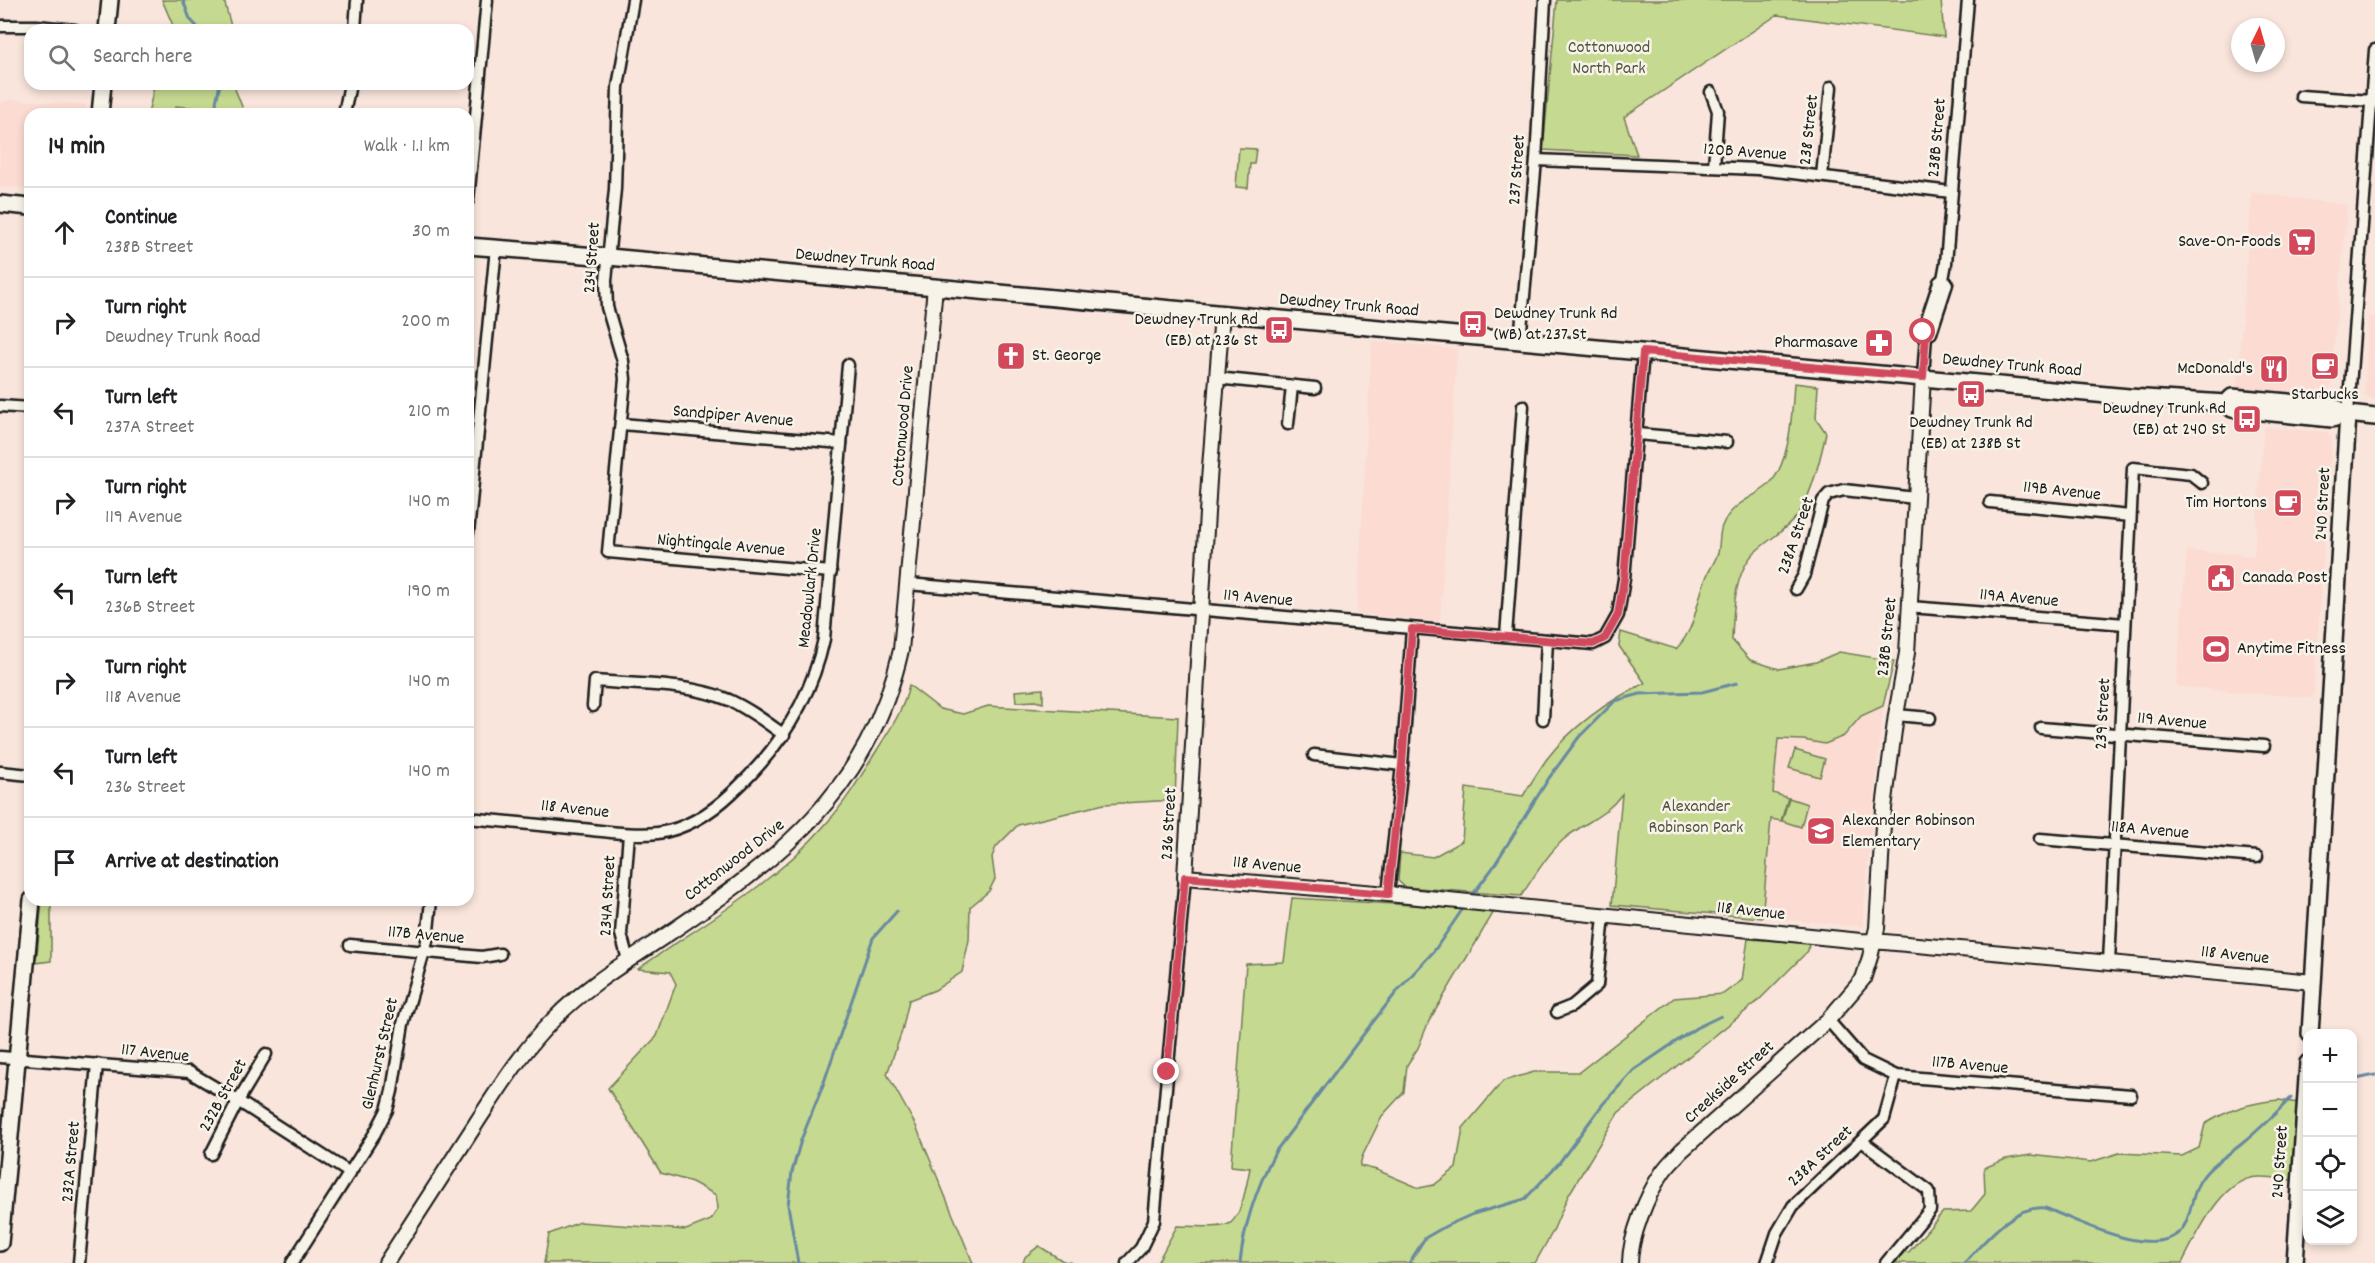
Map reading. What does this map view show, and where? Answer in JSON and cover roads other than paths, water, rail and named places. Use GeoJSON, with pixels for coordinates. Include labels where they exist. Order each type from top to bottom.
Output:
{"type":"FeatureCollection","features":[{"type":"Feature","properties":{"kind":"main road"},"geometry":{"type":"LineString","coordinates":[[108,24],[110,0]]}},
{"type":"Feature","properties":{"kind":"main road"},"geometry":{"type":"LineString","coordinates":[[101,108],[102,90]]}},
{"type":"Feature","properties":{"kind":"main road"},"geometry":{"type":"LineString","coordinates":[[0,204],[24,206]]}},
{"type":"Feature","properties":{"kind":"main road","name":"Dewdney Trunk Road"},"geometry":{"type":"LineString","coordinates":[[474,246],[2129,397],[2226,403],[2232,409],[2332,419],[2348,414],[2375,417]]}},
{"type":"Feature","properties":{"kind":"main road","name":"240 Street"},"geometry":{"type":"LineString","coordinates":[[2310,1029],[2348,414]]}},
{"type":"Feature","properties":{"kind":"main road"},"geometry":{"type":"LineString","coordinates":[[0,1243],[31,906]]}},
{"type":"Feature","properties":{"kind":"main road","name":"240 Street"},"geometry":{"type":"LineString","coordinates":[[2295,1263],[2306,1083]]}},
{"type":"Feature","properties":{"kind":"street"},"geometry":{"type":"LineString","coordinates":[[355,24],[357,0]]}},
{"type":"Feature","properties":{"kind":"street"},"geometry":{"type":"LineString","coordinates":[[474,137],[487,0]]}},
{"type":"Feature","properties":{"kind":"street","name":"234 Street"},"geometry":{"type":"LineString","coordinates":[[608,552],[622,424],[624,370],[607,307],[606,281],[615,189],[618,87],[633,0]]}},
{"type":"Feature","properties":{"kind":"street","name":"237 Street"},"geometry":{"type":"LineString","coordinates":[[1520,341],[1536,160],[1545,0]]}},
{"type":"Feature","properties":{"kind":"street","name":"238B Street"},"geometry":{"type":"LineString","coordinates":[[1874,942],[1884,808],[1907,653],[1926,335],[1923,332],[1939,282],[1943,279],[1968,0]]}},
{"type":"Feature","properties":{"kind":"street"},"geometry":{"type":"LineString","coordinates":[[0,26],[24,27]]}},
{"type":"Feature","properties":{"kind":"street","name":"240 Street"},"geometry":{"type":"LineString","coordinates":[[2348,414],[2375,50]]}},
{"type":"Feature","properties":{"kind":"street","name":"238 Street"},"geometry":{"type":"LineString","coordinates":[[1822,176],[1831,87]]}},
{"type":"Feature","properties":{"kind":"street"},"geometry":{"type":"LineString","coordinates":[[345,108],[349,90]]}},
{"type":"Feature","properties":{"kind":"street"},"geometry":{"type":"LineString","coordinates":[[1711,92],[1718,111],[1714,166]]}},
{"type":"Feature","properties":{"kind":"street"},"geometry":{"type":"LineString","coordinates":[[2301,96],[2371,101]]}},
{"type":"Feature","properties":{"kind":"street","name":"120B Avenue"},"geometry":{"type":"LineString","coordinates":[[1536,160],[1758,168],[1951,192]]}},
{"type":"Feature","properties":{"kind":"street"},"geometry":{"type":"LineString","coordinates":[[474,472],[496,248]]}},
{"type":"Feature","properties":{"kind":"street","name":"Cottonwood Drive"},"geometry":{"type":"LineString","coordinates":[[386,1263],[499,1089],[545,1028],[579,996],[628,960],[704,910],[763,866],[810,823],[844,782],[879,719],[893,684],[901,650],[935,287]]}},
{"type":"Feature","properties":{"kind":"street","name":"236 Street"},"geometry":{"type":"LineString","coordinates":[[1127,1263],[1141,1248],[1154,1221],[1185,877],[1222,314]]}},
{"type":"Feature","properties":{"kind":"street"},"geometry":{"type":"LineString","coordinates":[[1643,352],[1637,434],[1727,442]]}},
{"type":"Feature","properties":{"kind":"street","name":"Meadowlark Drive"},"geometry":{"type":"LineString","coordinates":[[678,829],[707,814],[758,767],[784,735],[816,669],[825,628],[831,572],[848,365]]}},
{"type":"Feature","properties":{"kind":"street"},"geometry":{"type":"LineString","coordinates":[[1216,378],[1315,388]]}},
{"type":"Feature","properties":{"kind":"street"},"geometry":{"type":"LineString","coordinates":[[1288,424],[1292,386]]}},
{"type":"Feature","properties":{"kind":"street"},"geometry":{"type":"LineString","coordinates":[[0,406],[24,408]]}},
{"type":"Feature","properties":{"kind":"street"},"geometry":{"type":"LineString","coordinates":[[1506,636],[1522,406]]}},
{"type":"Feature","properties":{"kind":"street","name":"Sandpiper Avenue"},"geometry":{"type":"LineString","coordinates":[[622,424],[841,443]]}},
{"type":"Feature","properties":{"kind":"street","name":"119 Avenue"},"geometry":{"type":"LineString","coordinates":[[908,584],[1593,644],[1605,638],[1618,615],[1624,579],[1637,434]]}},
{"type":"Feature","properties":{"kind":"street","name":"239 Street"},"geometry":{"type":"LineString","coordinates":[[2109,962],[2133,468],[2191,474],[2202,483]]}},
{"type":"Feature","properties":{"kind":"street","name":"238A Street"},"geometry":{"type":"LineString","coordinates":[[1796,589],[1804,575],[1823,501],[1829,494],[1844,490],[1915,498]]}},
{"type":"Feature","properties":{"kind":"street","name":"119B Avenue"},"geometry":{"type":"LineString","coordinates":[[1990,502],[2130,516]]}},
{"type":"Feature","properties":{"kind":"street","name":"Nightingale Avenue"},"geometry":{"type":"LineString","coordinates":[[608,552],[831,572]]}},
{"type":"Feature","properties":{"kind":"street","name":"119A Avenue"},"geometry":{"type":"LineString","coordinates":[[1910,607],[2125,624]]}},
{"type":"Feature","properties":{"kind":"street"},"geometry":{"type":"LineString","coordinates":[[1388,894],[1402,765],[1412,629]]}},
{"type":"Feature","properties":{"kind":"street"},"geometry":{"type":"LineString","coordinates":[[1543,719],[1547,640]]}},
{"type":"Feature","properties":{"kind":"street"},"geometry":{"type":"LineString","coordinates":[[593,706],[595,681],[696,690],[739,705],[784,735]]}},
{"type":"Feature","properties":{"kind":"street"},"geometry":{"type":"LineString","coordinates":[[1896,715],[1930,718]]}},
{"type":"Feature","properties":{"kind":"street","name":"119 Avenue"},"geometry":{"type":"LineString","coordinates":[[2042,728],[2264,746]]}},
{"type":"Feature","properties":{"kind":"street"},"geometry":{"type":"LineString","coordinates":[[1314,755],[1402,765]]}},
{"type":"Feature","properties":{"kind":"street"},"geometry":{"type":"LineString","coordinates":[[0,772],[24,774]]}},
{"type":"Feature","properties":{"kind":"street","name":"118 Avenue"},"geometry":{"type":"LineString","coordinates":[[474,819],[629,834],[659,833],[678,829]]}},
{"type":"Feature","properties":{"kind":"street","name":"234A Street"},"geometry":{"type":"LineString","coordinates":[[628,960],[621,934],[629,834]]}},
{"type":"Feature","properties":{"kind":"street","name":"118A Avenue"},"geometry":{"type":"LineString","coordinates":[[2040,839],[2257,857]]}},
{"type":"Feature","properties":{"kind":"street","name":"118 Avenue"},"geometry":{"type":"LineString","coordinates":[[1185,877],[1388,894],[2313,982]]}},
{"type":"Feature","properties":{"kind":"street","name":"Glenhurst Street"},"geometry":{"type":"LineString","coordinates":[[292,1263],[380,1126],[390,1101],[403,1024],[425,953],[430,906]]}},
{"type":"Feature","properties":{"kind":"street"},"geometry":{"type":"LineString","coordinates":[[1557,1012],[1572,1006],[1597,985],[1604,916]]}},
{"type":"Feature","properties":{"kind":"street","name":"Creekside Street"},"geometry":{"type":"LineString","coordinates":[[1630,1263],[1630,1254],[1644,1208],[1662,1172],[1681,1151],[1828,1020],[1863,979],[1874,942]]}},
{"type":"Feature","properties":{"kind":"street","name":"117B Avenue"},"geometry":{"type":"LineString","coordinates":[[350,945],[482,957],[500,954]]}},
{"type":"Feature","properties":{"kind":"street","name":"117B Avenue"},"geometry":{"type":"LineString","coordinates":[[1828,1020],[1863,1060],[1896,1076],[2131,1095]]}},
{"type":"Feature","properties":{"kind":"street","name":"232B Street"},"geometry":{"type":"LineString","coordinates":[[211,1154],[238,1101],[267,1054]]}},
{"type":"Feature","properties":{"kind":"street","name":"117 Avenue"},"geometry":{"type":"LineString","coordinates":[[0,1057],[189,1072],[350,1173]]}},
{"type":"Feature","properties":{"kind":"street","name":"232A Street"},"geometry":{"type":"LineString","coordinates":[[79,1263],[97,1064]]}},
{"type":"Feature","properties":{"kind":"street","name":"238A Street"},"geometry":{"type":"LineString","coordinates":[[1767,1263],[1777,1233],[1793,1206],[1863,1142],[1884,1119],[1896,1076]]}},
{"type":"Feature","properties":{"kind":"street"},"geometry":{"type":"LineString","coordinates":[[1863,1142],[1929,1191],[1929,1209],[1886,1263]]}},
{"type":"Feature","properties":{"kind":"waterway"},"geometry":{"type":"LineString","coordinates":[[183,0],[190,19],[195,24]]}},
{"type":"Feature","properties":{"kind":"waterway"},"geometry":{"type":"LineString","coordinates":[[218,108],[216,102],[219,90]]}},
{"type":"Feature","properties":{"kind":"waterway"},"geometry":{"type":"LineString","coordinates":[[1473,894],[1492,869],[1549,778],[1579,737],[1615,701],[1640,694],[1702,692],[1737,683]]}},
{"type":"Feature","properties":{"kind":"waterway"},"geometry":{"type":"LineString","coordinates":[[1240,1263],[1252,1206],[1275,1152],[1399,989],[1434,951],[1462,910]]}},
{"type":"Feature","properties":{"kind":"waterway"},"geometry":{"type":"LineString","coordinates":[[798,1263],[788,1205],[792,1172],[801,1140],[822,1088],[873,938],[897,911]]}},
{"type":"Feature","properties":{"kind":"waterway"},"geometry":{"type":"LineString","coordinates":[[1409,1263],[1425,1238],[1446,1226],[1473,1214],[1525,1199],[1559,1163],[1603,1104],[1634,1070],[1696,1028],[1721,1016]]}},
{"type":"Feature","properties":{"kind":"waterway"},"geometry":{"type":"LineString","coordinates":[[2357,1079],[2375,1075]]}},
{"type":"Feature","properties":{"kind":"waterway"},"geometry":{"type":"LineString","coordinates":[[1964,1263],[2000,1226],[2021,1212],[2033,1209],[2045,1208],[2095,1229],[2135,1240],[2154,1241],[2170,1238],[2185,1224],[2197,1187],[2204,1175],[2291,1098]]}},
{"type":"Feature","properties":{"kind":"place","name":"Save-On-Foods"},"geometry":{"type":"Point","coordinates":[2302,242]}},
{"type":"Feature","properties":{"kind":"place","name":"Dewdney Trunk Rd (WB) at 237 St"},"geometry":{"type":"Point","coordinates":[1473,324]}},
{"type":"Feature","properties":{"kind":"place","name":"Dewdney Trunk Rd (EB) at 236 St"},"geometry":{"type":"Point","coordinates":[1279,330]}},
{"type":"Feature","properties":{"kind":"place","name":"Pharmasave"},"geometry":{"type":"Point","coordinates":[1879,343]}},
{"type":"Feature","properties":{"kind":"place","name":"St. George"},"geometry":{"type":"Point","coordinates":[1011,356]}},
{"type":"Feature","properties":{"kind":"place","name":"Starbucks"},"geometry":{"type":"Point","coordinates":[2325,366]}},
{"type":"Feature","properties":{"kind":"place","name":"McDonald's"},"geometry":{"type":"Point","coordinates":[2274,369]}},
{"type":"Feature","properties":{"kind":"place","name":"Dewdney Trunk Rd (EB) at 238B St"},"geometry":{"type":"Point","coordinates":[1971,394]}},
{"type":"Feature","properties":{"kind":"place","name":"Dewdney Trunk Rd (EB) at 240 St"},"geometry":{"type":"Point","coordinates":[2247,419]}},
{"type":"Feature","properties":{"kind":"place","name":"Tim Hortons"},"geometry":{"type":"Point","coordinates":[2288,503]}},
{"type":"Feature","properties":{"kind":"place","name":"Canada Post"},"geometry":{"type":"Point","coordinates":[2221,578]}},
{"type":"Feature","properties":{"kind":"place","name":"Anytime Fitness"},"geometry":{"type":"Point","coordinates":[2216,649]}},
{"type":"Feature","properties":{"kind":"place","name":"Alexander Robinson Elementary"},"geometry":{"type":"Point","coordinates":[1821,831]}},
{"type":"Feature","properties":{"kind":"park label","name":"Cottonwood North Park"},"geometry":{"type":"Point","coordinates":[1609,58]}},
{"type":"Feature","properties":{"kind":"park label","name":"Alexander Robinson Park"},"geometry":{"type":"Point","coordinates":[1696,817]}}]}
